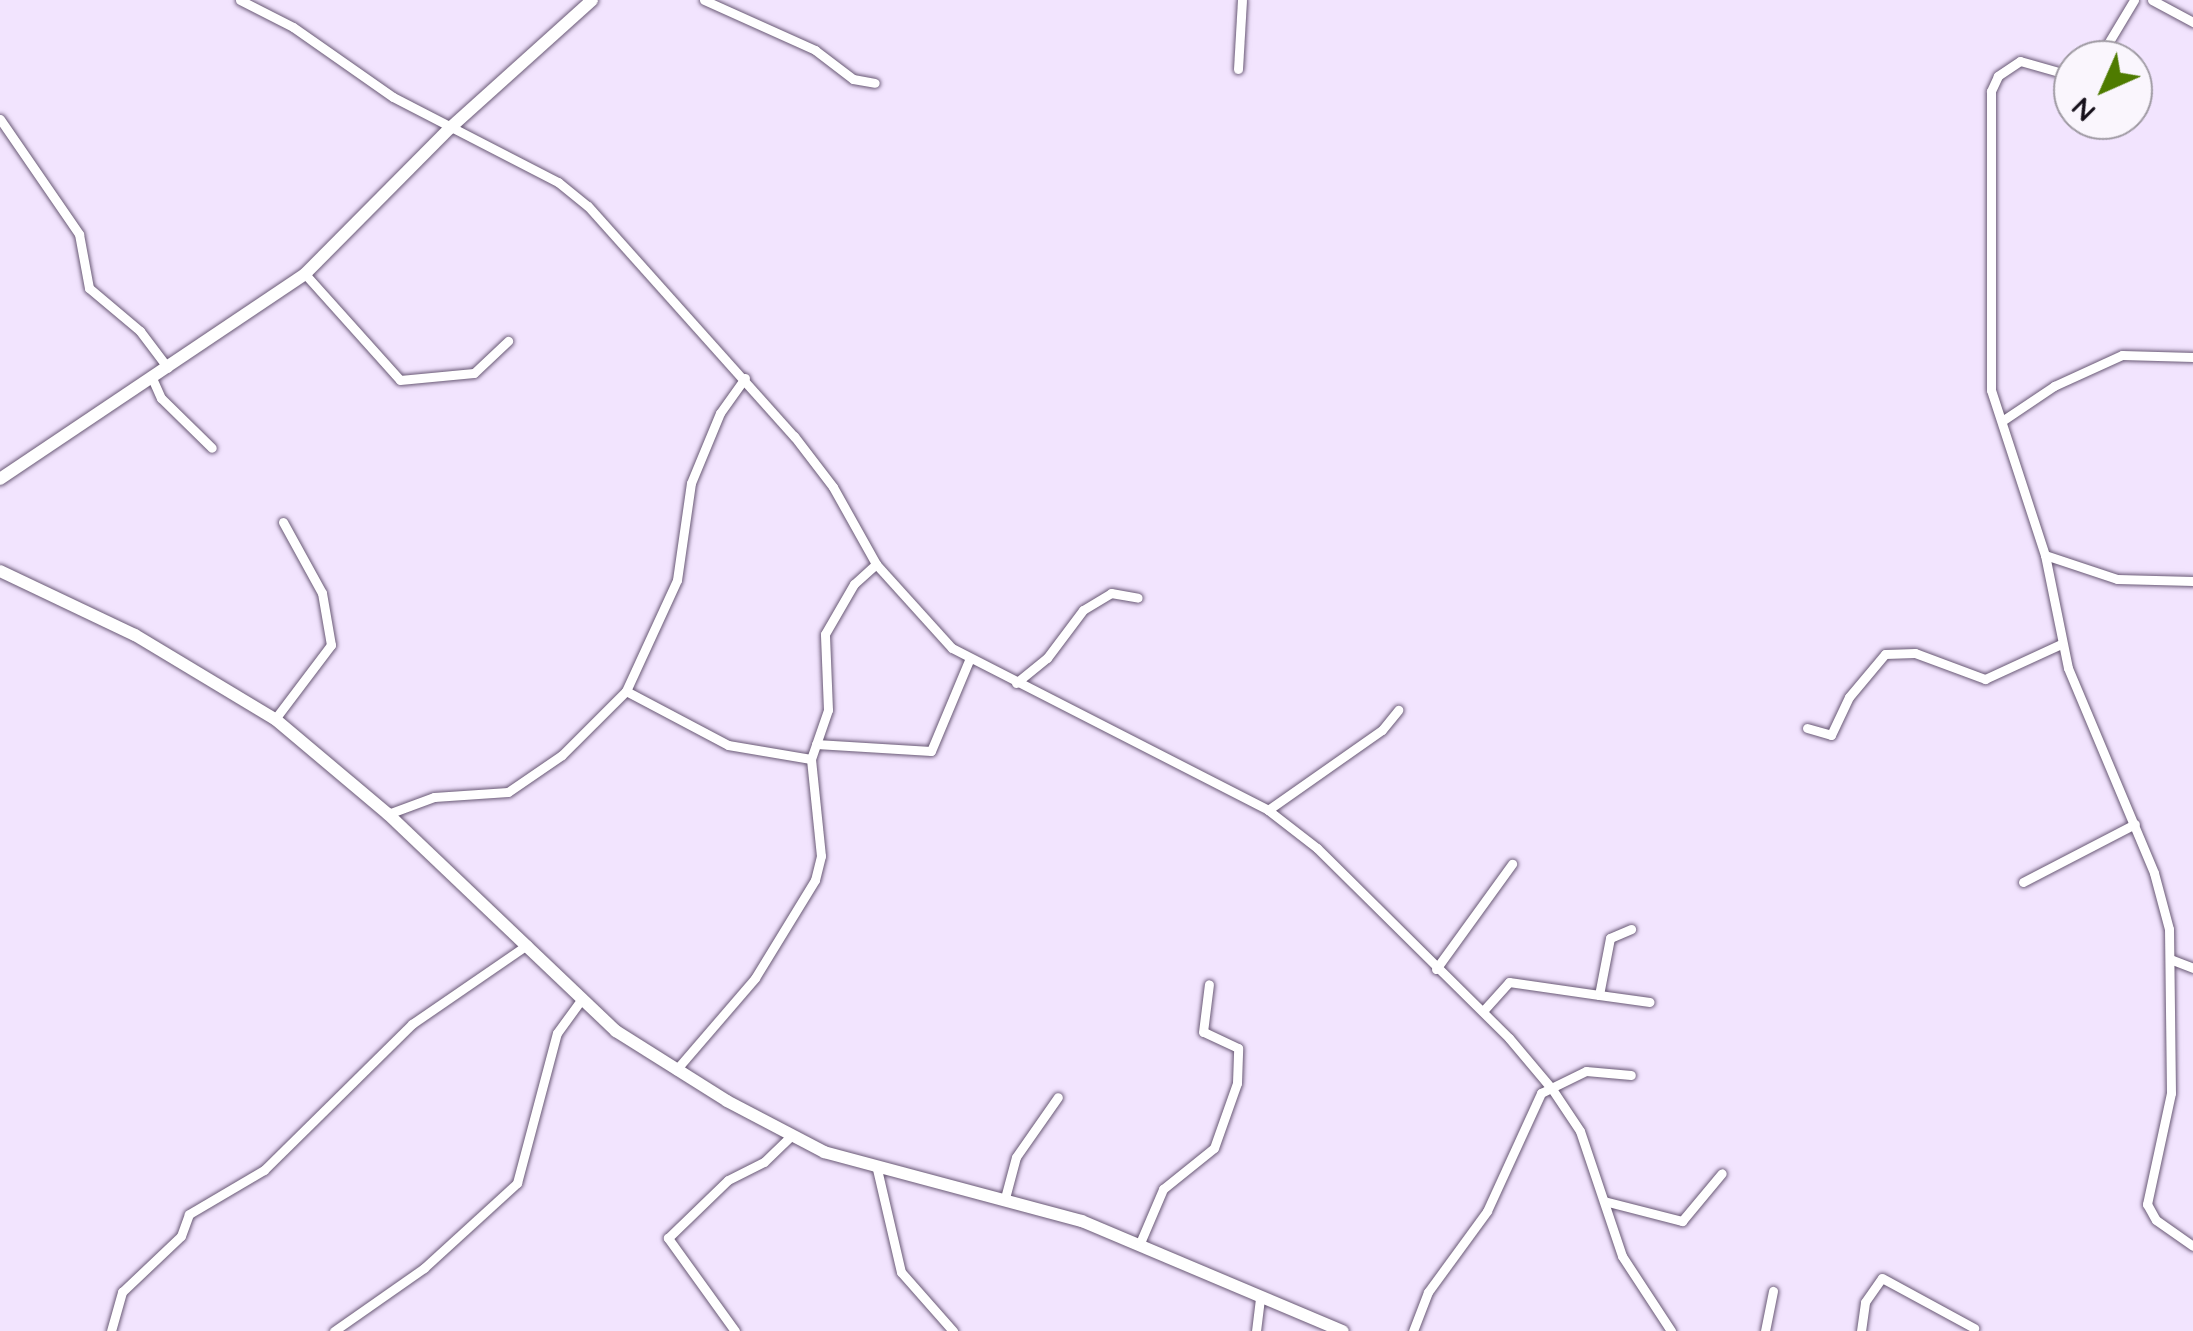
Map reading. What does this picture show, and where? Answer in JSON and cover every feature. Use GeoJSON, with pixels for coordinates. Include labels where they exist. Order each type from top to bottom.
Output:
{"type":"FeatureCollection","features":[{"type":"Feature","properties":{"kind":"street"},"geometry":{"type":"LineString","coordinates":[[240,0],[450,128],[558,182],[588,206],[745,378],[825,475],[876,564],[904,602],[969,660],[1268,810],[1317,848],[1483,1011],[1552,1090],[1580,1132],[1622,1256],[1671,1331]]}},
{"type":"Feature","properties":{"kind":"street"},"geometry":{"type":"LineString","coordinates":[[0,479],[305,274],[450,128],[591,0]]}},
{"type":"Feature","properties":{"kind":"street"},"geometry":{"type":"LineString","coordinates":[[704,0],[816,50],[854,80],[875,83]]}},
{"type":"Feature","properties":{"kind":"street"},"geometry":{"type":"LineString","coordinates":[[1238,69],[1242,0]]}},
{"type":"Feature","properties":{"kind":"street"},"geometry":{"type":"LineString","coordinates":[[2110,40],[2134,0]]}},
{"type":"Feature","properties":{"kind":"street"},"geometry":{"type":"LineString","coordinates":[[2152,0],[2193,22]]}},
{"type":"Feature","properties":{"kind":"street"},"geometry":{"type":"LineString","coordinates":[[2053,70],[2020,61],[1998,76],[1991,91],[1988,360],[2002,421],[2046,555],[2061,644],[2135,824],[2164,910],[2170,959],[2171,1094],[2148,1204],[2156,1220],[2193,1246]]}},
{"type":"Feature","properties":{"kind":"street"},"geometry":{"type":"LineString","coordinates":[[0,119],[79,234],[88,288],[140,331],[168,368]]}},
{"type":"Feature","properties":{"kind":"street"},"geometry":{"type":"LineString","coordinates":[[305,274],[400,380],[474,373],[508,341]]}},
{"type":"Feature","properties":{"kind":"street"},"geometry":{"type":"LineString","coordinates":[[2002,421],[2054,386],[2122,355],[2193,357]]}},
{"type":"Feature","properties":{"kind":"street"},"geometry":{"type":"LineString","coordinates":[[152,378],[160,398],[212,448]]}},
{"type":"Feature","properties":{"kind":"street"},"geometry":{"type":"LineString","coordinates":[[388,814],[434,797],[508,792],[562,755],[626,691],[677,580],[692,483],[720,412],[745,378]]}},
{"type":"Feature","properties":{"kind":"street"},"geometry":{"type":"LineString","coordinates":[[275,719],[331,644],[322,593],[283,522]]}},
{"type":"Feature","properties":{"kind":"street"},"geometry":{"type":"LineString","coordinates":[[2046,555],[2117,579],[2193,581]]}},
{"type":"Feature","properties":{"kind":"street"},"geometry":{"type":"LineString","coordinates":[[676,1070],[755,978],[815,880],[821,856],[811,759],[828,710],[829,621],[876,564]]}},
{"type":"Feature","properties":{"kind":"street"},"geometry":{"type":"LineString","coordinates":[[0,572],[135,636],[275,719],[388,814],[581,1000],[676,1070],[791,1136],[877,1168],[1005,1198],[1140,1244],[1343,1331]]}},
{"type":"Feature","properties":{"kind":"street"},"geometry":{"type":"LineString","coordinates":[[1016,682],[1047,658],[1083,610],[1111,593],[1138,598]]}},
{"type":"Feature","properties":{"kind":"street"},"geometry":{"type":"LineString","coordinates":[[1806,728],[1831,734],[1849,698],[1885,654],[1914,653],[1985,678],[2061,644]]}},
{"type":"Feature","properties":{"kind":"street"},"geometry":{"type":"LineString","coordinates":[[816,744],[932,751],[969,660]]}},
{"type":"Feature","properties":{"kind":"street"},"geometry":{"type":"LineString","coordinates":[[626,691],[728,745],[811,759]]}},
{"type":"Feature","properties":{"kind":"street"},"geometry":{"type":"LineString","coordinates":[[1268,810],[1382,730],[1398,710]]}},
{"type":"Feature","properties":{"kind":"street"},"geometry":{"type":"LineString","coordinates":[[2023,882],[2135,824]]}},
{"type":"Feature","properties":{"kind":"street"},"geometry":{"type":"LineString","coordinates":[[1436,969],[1512,864]]}},
{"type":"Feature","properties":{"kind":"street"},"geometry":{"type":"LineString","coordinates":[[1599,995],[1610,938],[1630,929]]}},
{"type":"Feature","properties":{"kind":"street"},"geometry":{"type":"LineString","coordinates":[[110,1331],[122,1292],[182,1236],[189,1214],[264,1170],[412,1024],[526,945]]}},
{"type":"Feature","properties":{"kind":"street"},"geometry":{"type":"LineString","coordinates":[[2170,959],[2193,968]]}},
{"type":"Feature","properties":{"kind":"street"},"geometry":{"type":"LineString","coordinates":[[1483,1011],[1509,982],[1650,1002]]}},
{"type":"Feature","properties":{"kind":"street"},"geometry":{"type":"LineString","coordinates":[[1140,1244],[1163,1189],[1214,1148],[1237,1082],[1238,1048],[1203,1032],[1210,984]]}},
{"type":"Feature","properties":{"kind":"street"},"geometry":{"type":"LineString","coordinates":[[334,1331],[424,1268],[517,1182],[556,1032],[581,1000]]}},
{"type":"Feature","properties":{"kind":"street"},"geometry":{"type":"LineString","coordinates":[[1413,1331],[1428,1292],[1487,1211],[1537,1100],[1586,1071],[1630,1075]]}},
{"type":"Feature","properties":{"kind":"street"},"geometry":{"type":"LineString","coordinates":[[1005,1198],[1016,1157],[1058,1097]]}},
{"type":"Feature","properties":{"kind":"street"},"geometry":{"type":"LineString","coordinates":[[735,1331],[668,1238],[728,1180],[773,1156],[791,1136]]}},
{"type":"Feature","properties":{"kind":"street"},"geometry":{"type":"LineString","coordinates":[[877,1168],[901,1272],[953,1331]]}},
{"type":"Feature","properties":{"kind":"street"},"geometry":{"type":"LineString","coordinates":[[1604,1201],[1682,1221],[1722,1173]]}},
{"type":"Feature","properties":{"kind":"street"},"geometry":{"type":"LineString","coordinates":[[1861,1331],[1864,1302],[1882,1278],[1974,1328]]}},
{"type":"Feature","properties":{"kind":"street"},"geometry":{"type":"LineString","coordinates":[[1765,1331],[1773,1290]]}},
{"type":"Feature","properties":{"kind":"street"},"geometry":{"type":"LineString","coordinates":[[1256,1331],[1260,1296]]}},
{"type":"Feature","properties":{"kind":"street"},"geometry":{"type":"LineString","coordinates":[[1652,1331],[1659,1316]]}}]}
